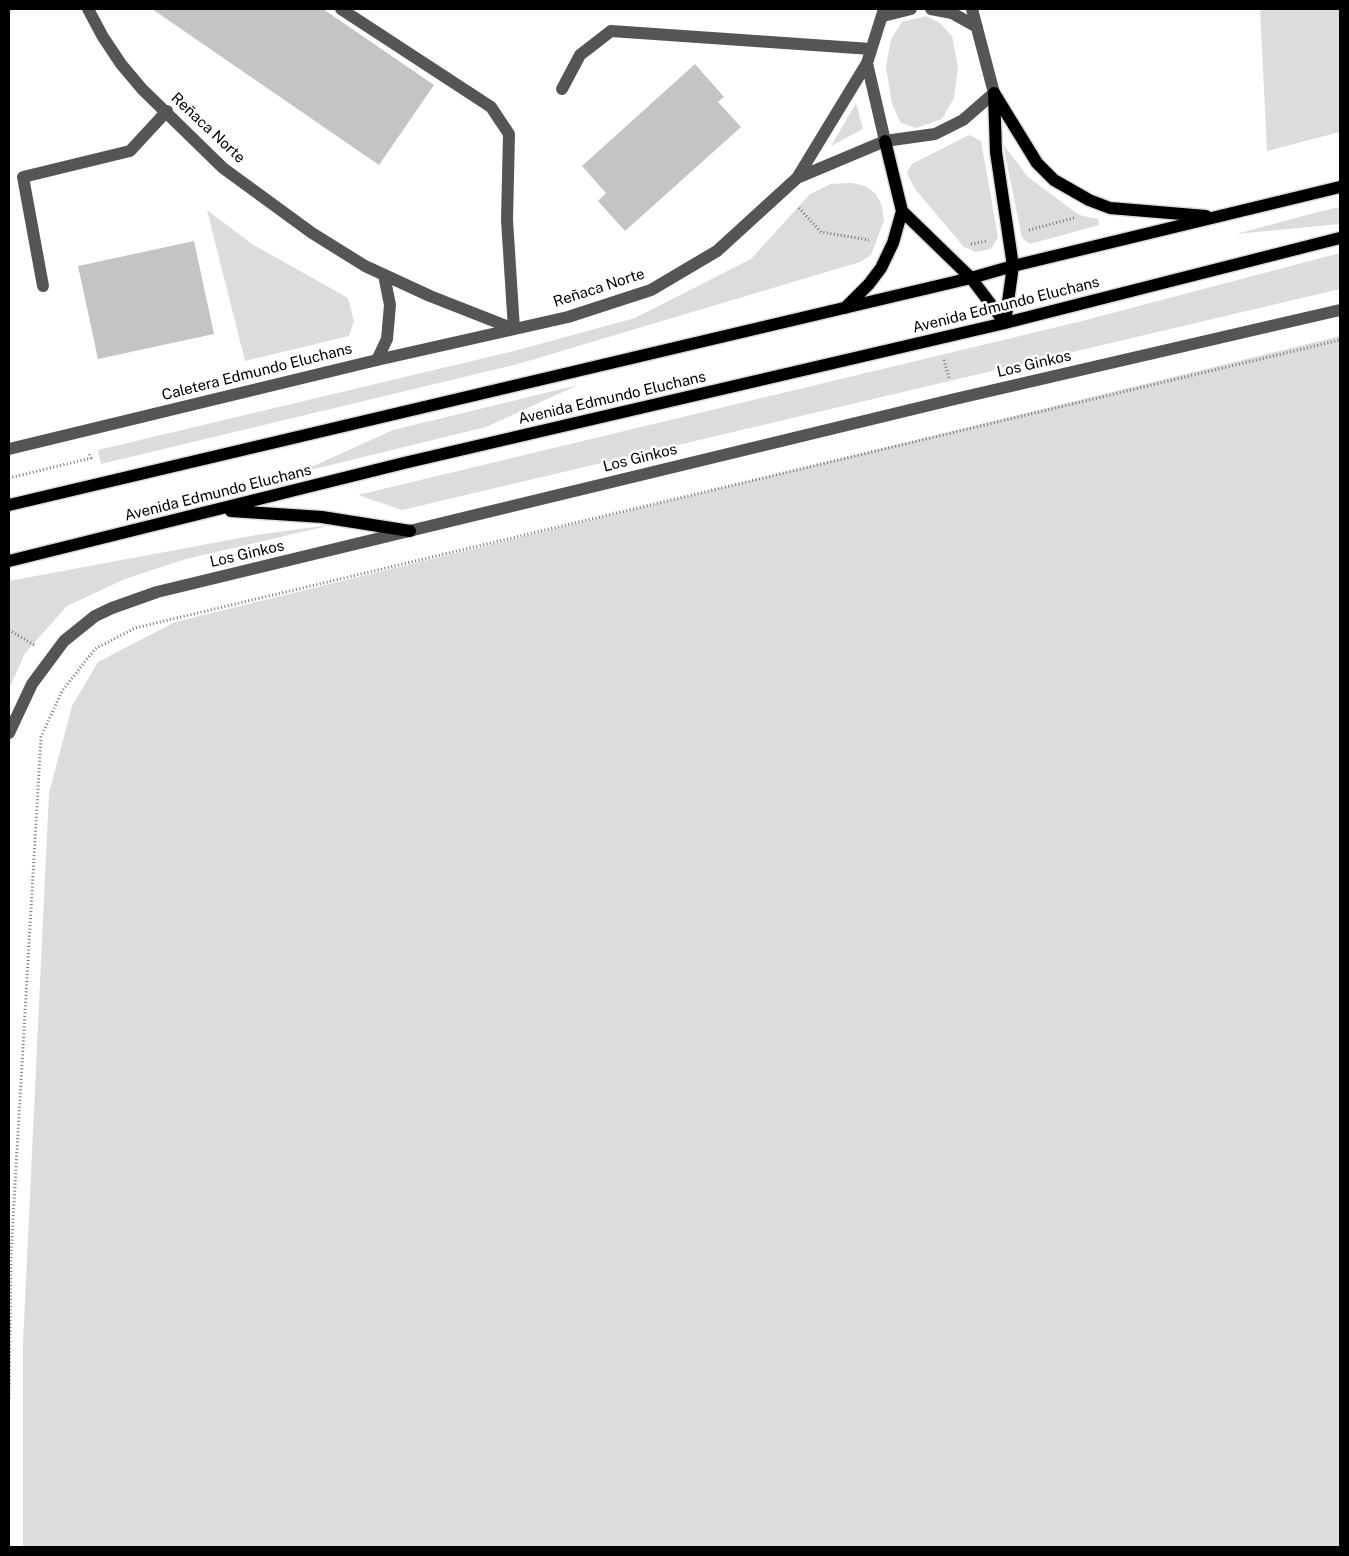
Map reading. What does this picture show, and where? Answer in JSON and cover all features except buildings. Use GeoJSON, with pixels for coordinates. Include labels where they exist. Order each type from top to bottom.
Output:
{"type":"FeatureCollection","features":[{"type":"Feature","properties":{"kind":"main road"},"geometry":{"type":"LineString","coordinates":[[994,93],[1037,163],[1054,180],[1080,195],[1110,208],[1221,216]]}},
{"type":"Feature","properties":{"kind":"main road"},"geometry":{"type":"LineString","coordinates":[[994,93],[996,152],[1014,266],[1006,323]]}},
{"type":"Feature","properties":{"kind":"main road"},"geometry":{"type":"LineString","coordinates":[[845,308],[869,284],[881,268],[893,243],[902,211],[885,141]]}},
{"type":"Feature","properties":{"kind":"main road"},"geometry":{"type":"LineString","coordinates":[[9,505],[971,278],[1340,187]]}},
{"type":"Feature","properties":{"kind":"main road"},"geometry":{"type":"LineString","coordinates":[[902,211],[971,278],[1006,323]]}},
{"type":"Feature","properties":{"kind":"main road","name":"Avenida Edmundo Eluchans"},"geometry":{"type":"LineString","coordinates":[[9,561],[404,463],[1006,323],[1340,238]]}},
{"type":"Feature","properties":{"kind":"main road"},"geometry":{"type":"LineString","coordinates":[[218,510],[322,517],[410,531]]}},
{"type":"Feature","properties":{"kind":"street","name":"Reñaca Norte"},"geometry":{"type":"LineString","coordinates":[[88,9],[103,37],[121,64],[142,89],[167,111],[223,168],[312,233],[384,274],[430,296],[514,329],[568,317],[650,290],[718,251],[797,178],[867,63],[884,12],[911,9]]}},
{"type":"Feature","properties":{"kind":"street"},"geometry":{"type":"LineString","coordinates":[[341,9],[491,108],[510,134],[507,220],[514,329]]}},
{"type":"Feature","properties":{"kind":"street"},"geometry":{"type":"LineString","coordinates":[[931,9],[952,13],[977,27]]}},
{"type":"Feature","properties":{"kind":"street"},"geometry":{"type":"LineString","coordinates":[[972,9],[994,93]]}},
{"type":"Feature","properties":{"kind":"street"},"geometry":{"type":"LineString","coordinates":[[562,89],[580,55],[611,31],[871,49]]}},
{"type":"Feature","properties":{"kind":"street","name":"Reñaca Norte"},"geometry":{"type":"LineString","coordinates":[[867,63],[885,141]]}},
{"type":"Feature","properties":{"kind":"street","name":"Reñaca Norte"},"geometry":{"type":"LineString","coordinates":[[797,178],[885,141],[935,134],[963,120],[994,93]]}},
{"type":"Feature","properties":{"kind":"street"},"geometry":{"type":"LineString","coordinates":[[43,286],[23,177],[130,151],[167,111]]}},
{"type":"Feature","properties":{"kind":"street"},"geometry":{"type":"LineString","coordinates":[[377,360],[387,339],[390,305],[384,274]]}},
{"type":"Feature","properties":{"kind":"street","name":"Los Ginkos"},"geometry":{"type":"LineString","coordinates":[[9,733],[32,684],[51,656],[80,628],[112,608],[157,592],[946,401],[1340,310]]}},
{"type":"Feature","properties":{"kind":"street","name":"Caletera Edmundo Eluchans"},"geometry":{"type":"LineString","coordinates":[[9,449],[377,360],[514,329]]}},
{"type":"Feature","properties":{"kind":"path"},"geometry":{"type":"LineString","coordinates":[[783,191],[821,232]]}},
{"type":"Feature","properties":{"kind":"path"},"geometry":{"type":"LineString","coordinates":[[9,1398],[11,1254],[40,737],[62,691],[95,649],[134,628],[1340,340]]}},
{"type":"Feature","properties":{"kind":"shaded area"},"geometry":{"type":"Polygon","coordinates":[[[1260,9],[1340,9],[1340,132],[1267,151],[1260,9]]]}},
{"type":"Feature","properties":{"kind":"shaded area"},"geometry":{"type":"Polygon","coordinates":[[[926,16],[940,23],[952,36],[958,67],[954,98],[942,119],[916,128],[901,123],[892,104],[886,67],[891,39],[902,22],[926,16]]]}},
{"type":"Feature","properties":{"kind":"shaded area"},"geometry":{"type":"Polygon","coordinates":[[[856,103],[863,129],[831,146],[856,103]]]}},
{"type":"Feature","properties":{"kind":"shaded area"},"geometry":{"type":"Polygon","coordinates":[[[969,135],[981,141],[998,237],[991,249],[976,252],[964,247],[915,189],[907,173],[912,164],[969,135]]]}},
{"type":"Feature","properties":{"kind":"shaded area"},"geometry":{"type":"Polygon","coordinates":[[[1003,144],[1028,177],[1079,215],[1098,219],[1099,225],[1030,244],[1022,238],[1003,144]]]}},
{"type":"Feature","properties":{"kind":"shaded area"},"geometry":{"type":"Polygon","coordinates":[[[852,183],[865,186],[876,194],[882,206],[884,221],[871,255],[860,262],[518,364],[101,464],[98,450],[514,351],[635,318],[751,259],[810,194],[831,184],[852,183]]]}},
{"type":"Feature","properties":{"kind":"shaded area"},"geometry":{"type":"Polygon","coordinates":[[[1340,207],[1340,224],[1236,234],[1318,212],[1340,207]]]}},
{"type":"Feature","properties":{"kind":"shaded area"},"geometry":{"type":"Polygon","coordinates":[[[207,210],[252,244],[348,298],[354,321],[349,336],[245,361],[207,210]]]}},
{"type":"Feature","properties":{"kind":"shaded area"},"geometry":{"type":"Polygon","coordinates":[[[1340,253],[1340,289],[402,510],[358,495],[1078,322],[1340,253]]]}},
{"type":"Feature","properties":{"kind":"shaded area"},"geometry":{"type":"Polygon","coordinates":[[[1340,336],[1340,1547],[23,1547],[23,1343],[49,793],[72,706],[98,662],[175,622],[1340,336]]]}},
{"type":"Feature","properties":{"kind":"shaded area"},"geometry":{"type":"Polygon","coordinates":[[[578,385],[486,427],[298,473],[393,430],[578,385]]]}},
{"type":"Feature","properties":{"kind":"shaded area"},"geometry":{"type":"Polygon","coordinates":[[[336,524],[186,559],[125,579],[67,606],[25,653],[9,689],[9,581],[256,535],[336,524]]]}}]}
